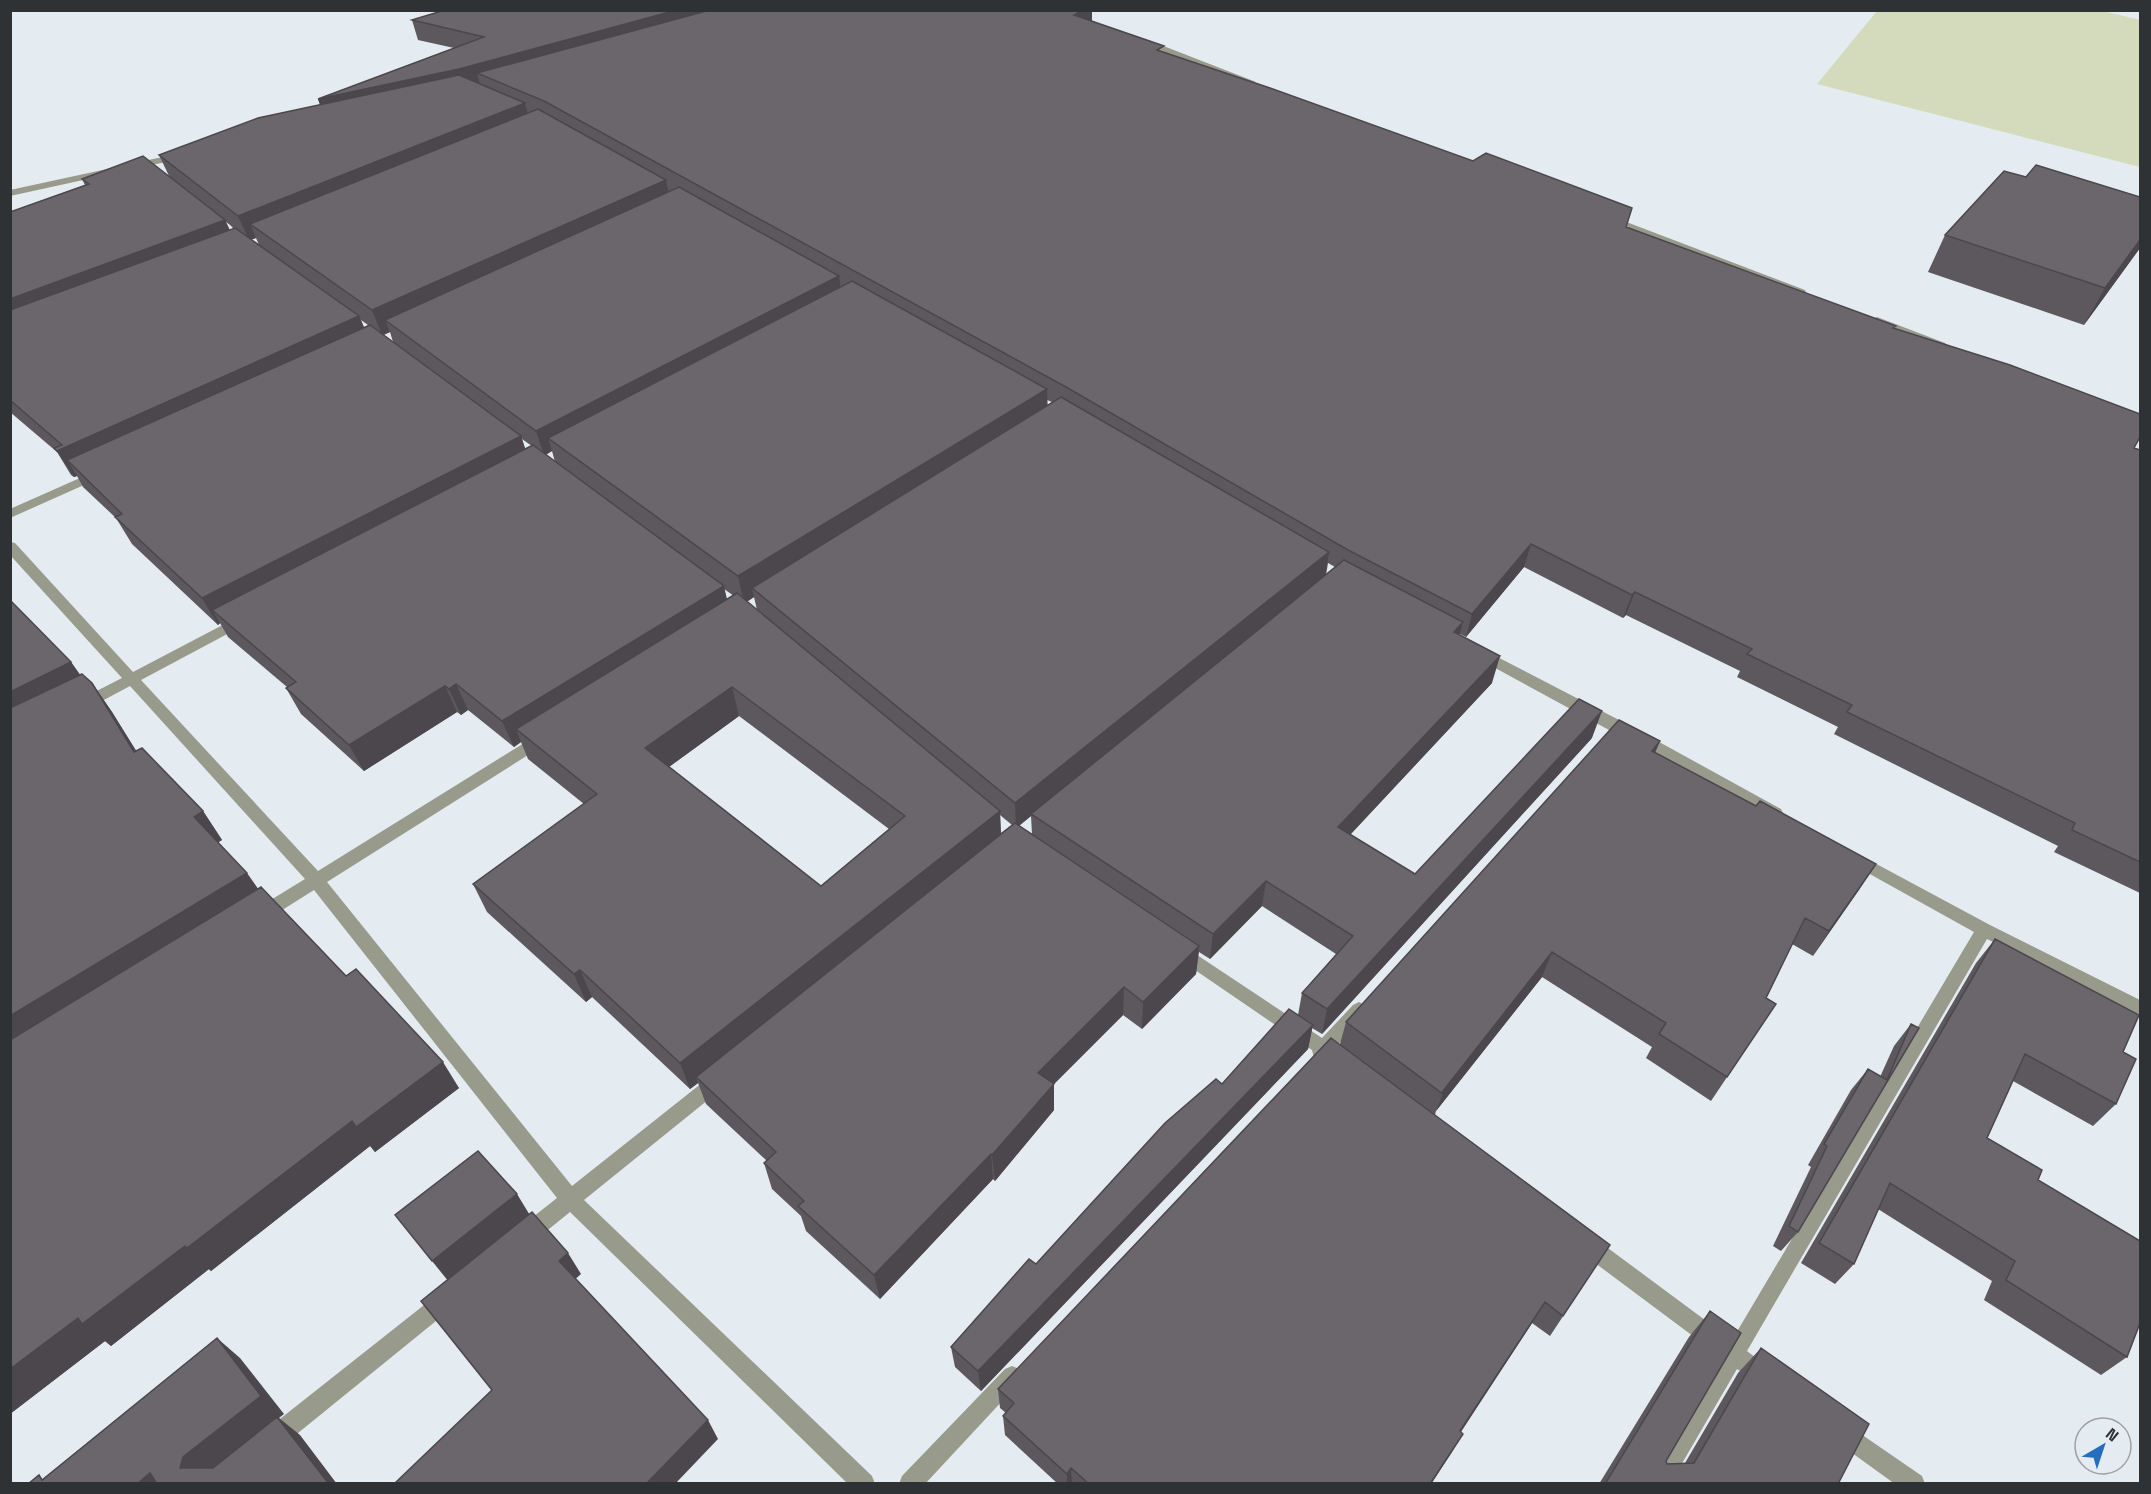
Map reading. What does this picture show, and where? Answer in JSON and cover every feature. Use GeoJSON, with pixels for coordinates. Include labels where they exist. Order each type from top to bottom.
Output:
{"type":"FeatureCollection","features":[{"type":"Feature","properties":{"kind":"street"},"geometry":{"type":"LineString","coordinates":[[1130,36],[1263,87]]}},
{"type":"Feature","properties":{"kind":"street"},"geometry":{"type":"LineString","coordinates":[[10,193],[190,154]]}},
{"type":"Feature","properties":{"kind":"street"},"geometry":{"type":"LineString","coordinates":[[143,164],[161,178]]}},
{"type":"Feature","properties":{"kind":"street"},"geometry":{"type":"LineString","coordinates":[[1596,213],[1807,294]]}},
{"type":"Feature","properties":{"kind":"street"},"geometry":{"type":"LineString","coordinates":[[1863,315],[1952,349]]}},
{"type":"Feature","properties":{"kind":"street"},"geometry":{"type":"LineString","coordinates":[[10,514],[106,471]]}},
{"type":"Feature","properties":{"kind":"street"},"geometry":{"type":"LineString","coordinates":[[10,546],[315,880],[571,1200],[864,1484]]}},
{"type":"Feature","properties":{"kind":"street"},"geometry":{"type":"LineString","coordinates":[[71,711],[258,612]]}},
{"type":"Feature","properties":{"kind":"street"},"geometry":{"type":"LineString","coordinates":[[1472,649],[1616,725],[1790,822]]}},
{"type":"Feature","properties":{"kind":"street"},"geometry":{"type":"LineString","coordinates":[[1600,742],[1616,725]]}},
{"type":"Feature","properties":{"kind":"street"},"geometry":{"type":"LineString","coordinates":[[247,923],[554,731]]}},
{"type":"Feature","properties":{"kind":"street"},"geometry":{"type":"LineString","coordinates":[[1841,850],[1984,930],[2140,1008]]}},
{"type":"Feature","properties":{"kind":"street"},"geometry":{"type":"LineString","coordinates":[[1658,1484],[1984,930]]}},
{"type":"Feature","properties":{"kind":"street"},"geometry":{"type":"LineString","coordinates":[[1165,941],[1353,1069]]}},
{"type":"Feature","properties":{"kind":"street"},"geometry":{"type":"LineString","coordinates":[[1308,1065],[1372,996]]}},
{"type":"Feature","properties":{"kind":"street"},"geometry":{"type":"LineString","coordinates":[[515,1245],[728,1072]]}},
{"type":"Feature","properties":{"kind":"street"},"geometry":{"type":"LineString","coordinates":[[1572,1233],[1772,1382]]}},
{"type":"Feature","properties":{"kind":"street"},"geometry":{"type":"LineString","coordinates":[[264,1446],[459,1289]]}},
{"type":"Feature","properties":{"kind":"street"},"geometry":{"type":"LineString","coordinates":[[910,1484],[1023,1364]]}},
{"type":"Feature","properties":{"kind":"street"},"geometry":{"type":"LineString","coordinates":[[1828,1422],[1914,1484]]}},
{"type":"Feature","properties":{"kind":"green space"},"geometry":{"type":"Polygon","coordinates":[[[2099,10],[2140,20],[2140,167],[1817,84],[1877,11],[2099,10]]]}},
{"type":"Feature","properties":{"kind":"building"},"geometry":{"type":"Polygon","coordinates":[[[445,10],[677,10],[459,69],[318,99],[484,37],[412,20],[445,10]]]}},
{"type":"Feature","properties":{"kind":"building"},"geometry":{"type":"Polygon","coordinates":[[[710,10],[1083,10],[1074,15],[1164,46],[1157,50],[1473,161],[1486,153],[1632,208],[1626,227],[1896,326],[1893,328],[2010,365],[2140,414],[2140,437],[2134,448],[2140,450],[2140,862],[2072,830],[2075,823],[1847,712],[1852,705],[1747,654],[1752,649],[1635,592],[1632,595],[1531,544],[1472,614],[1348,550],[1066,387],[544,101],[477,73],[710,10]]]}},
{"type":"Feature","properties":{"kind":"building"},"geometry":{"type":"Polygon","coordinates":[[[459,75],[525,103],[238,216],[159,155],[258,118],[459,75]]]}},
{"type":"Feature","properties":{"kind":"building"},"geometry":{"type":"Polygon","coordinates":[[[538,109],[666,180],[372,310],[250,224],[538,109]]]}},
{"type":"Feature","properties":{"kind":"building"},"geometry":{"type":"Polygon","coordinates":[[[143,156],[225,220],[10,299],[10,212],[89,184],[82,179],[143,156]]]}},
{"type":"Feature","properties":{"kind":"building"},"geometry":{"type":"Polygon","coordinates":[[[2036,165],[2140,197],[2140,240],[2105,288],[1945,235],[2004,171],[2026,177],[2036,165]]]}},
{"type":"Feature","properties":{"kind":"building"},"geometry":{"type":"Polygon","coordinates":[[[679,187],[839,276],[536,431],[385,320],[679,187]]]}},
{"type":"Feature","properties":{"kind":"building"},"geometry":{"type":"Polygon","coordinates":[[[235,228],[359,316],[57,451],[54,448],[62,445],[10,400],[10,310],[235,228]]]}},
{"type":"Feature","properties":{"kind":"building"},"geometry":{"type":"Polygon","coordinates":[[[852,281],[1047,389],[738,576],[548,438],[852,281]]]}},
{"type":"Feature","properties":{"kind":"building"},"geometry":{"type":"Polygon","coordinates":[[[370,325],[521,436],[202,598],[115,517],[122,514],[67,460],[370,325]]]}},
{"type":"Feature","properties":{"kind":"building"},"geometry":{"type":"Polygon","coordinates":[[[1061,397],[1329,552],[1015,803],[752,588],[1061,397]]]}},
{"type":"Feature","properties":{"kind":"building"},"geometry":{"type":"Polygon","coordinates":[[[533,445],[724,586],[502,721],[456,684],[449,689],[445,686],[349,745],[286,688],[296,682],[212,610],[533,445]]]}},
{"type":"Feature","properties":{"kind":"building"},"geometry":{"type":"Polygon","coordinates":[[[1344,560],[1463,622],[1454,632],[1500,656],[1338,827],[1415,874],[1579,699],[1602,711],[1327,1009],[1302,993],[1353,936],[1266,881],[1213,934],[1031,814],[1344,560]]]}},
{"type":"Feature","properties":{"kind":"building"},"geometry":{"type":"Polygon","coordinates":[[[737,593],[1000,811],[680,1063],[580,970],[574,974],[473,884],[597,794],[516,729],[737,593]],[[732,687],[645,748],[821,886],[905,816],[732,687]]]}},
{"type":"Feature","properties":{"kind":"building"},"geometry":{"type":"Polygon","coordinates":[[[10,600],[71,662],[10,692],[10,600]]]}},
{"type":"Feature","properties":{"kind":"building"},"geometry":{"type":"Polygon","coordinates":[[[82,674],[92,683],[134,752],[142,748],[203,811],[194,817],[247,873],[10,1016],[10,708],[82,674]]]}},
{"type":"Feature","properties":{"kind":"building"},"geometry":{"type":"Polygon","coordinates":[[[1619,720],[1660,741],[1652,751],[1756,806],[1760,801],[1876,864],[1829,931],[1805,918],[1766,998],[1776,1004],[1727,1077],[1659,1034],[1666,1023],[1552,952],[1443,1091],[1443,1094],[1346,1022],[1619,720]]]}},
{"type":"Feature","properties":{"kind":"building"},"geometry":{"type":"Polygon","coordinates":[[[1015,823],[1199,946],[1143,1002],[1124,987],[1038,1073],[1054,1084],[992,1155],[874,1275],[798,1206],[804,1201],[764,1163],[776,1152],[696,1077],[1015,823]]]}},
{"type":"Feature","properties":{"kind":"building"},"geometry":{"type":"Polygon","coordinates":[[[261,887],[346,976],[356,969],[443,1062],[356,1127],[352,1121],[187,1248],[185,1246],[82,1324],[78,1318],[10,1369],[10,1040],[261,887]]]}},
{"type":"Feature","properties":{"kind":"building"},"geometry":{"type":"Polygon","coordinates":[[[1995,939],[2139,1015],[2123,1052],[2136,1059],[2116,1104],[2025,1054],[1987,1138],[2042,1170],[2038,1180],[2140,1241],[2140,1323],[2127,1357],[2006,1280],[2015,1261],[1890,1183],[1854,1264],[1819,1243],[1995,939]]]}},
{"type":"Feature","properties":{"kind":"building"},"geometry":{"type":"Polygon","coordinates":[[[1289,1009],[1313,1025],[978,1371],[951,1347],[1029,1259],[1036,1264],[1165,1123],[1216,1079],[1222,1084],[1289,1009]]]}},
{"type":"Feature","properties":{"kind":"building"},"geometry":{"type":"Polygon","coordinates":[[[1911,1024],[1919,1028],[1798,1232],[1789,1226],[1827,1146],[1824,1144],[1868,1069],[1887,1080],[1911,1024]]]}},
{"type":"Feature","properties":{"kind":"building"},"geometry":{"type":"Polygon","coordinates":[[[1331,1038],[1610,1245],[1563,1316],[1545,1302],[1460,1431],[1463,1434],[1430,1484],[1089,1484],[1071,1468],[1067,1474],[1003,1416],[1014,1403],[998,1389],[1331,1038]]]}},
{"type":"Feature","properties":{"kind":"building"},"geometry":{"type":"Polygon","coordinates":[[[478,1151],[517,1194],[432,1261],[395,1215],[478,1151]]]}},
{"type":"Feature","properties":{"kind":"building"},"geometry":{"type":"Polygon","coordinates":[[[532,1212],[568,1253],[559,1261],[708,1420],[646,1484],[394,1484],[492,1390],[421,1301],[532,1212]]]}},
{"type":"Feature","properties":{"kind":"building"},"geometry":{"type":"Polygon","coordinates":[[[1710,1311],[1741,1333],[1666,1461],[1667,1464],[1694,1463],[1761,1348],[1869,1424],[1838,1484],[1605,1484],[1710,1311]]]}},
{"type":"Feature","properties":{"kind":"building"},"geometry":{"type":"Polygon","coordinates":[[[217,1338],[261,1396],[183,1457],[180,1468],[213,1468],[277,1417],[329,1484],[157,1484],[150,1473],[137,1484],[28,1484],[39,1475],[42,1480],[217,1338]]]}}]}
